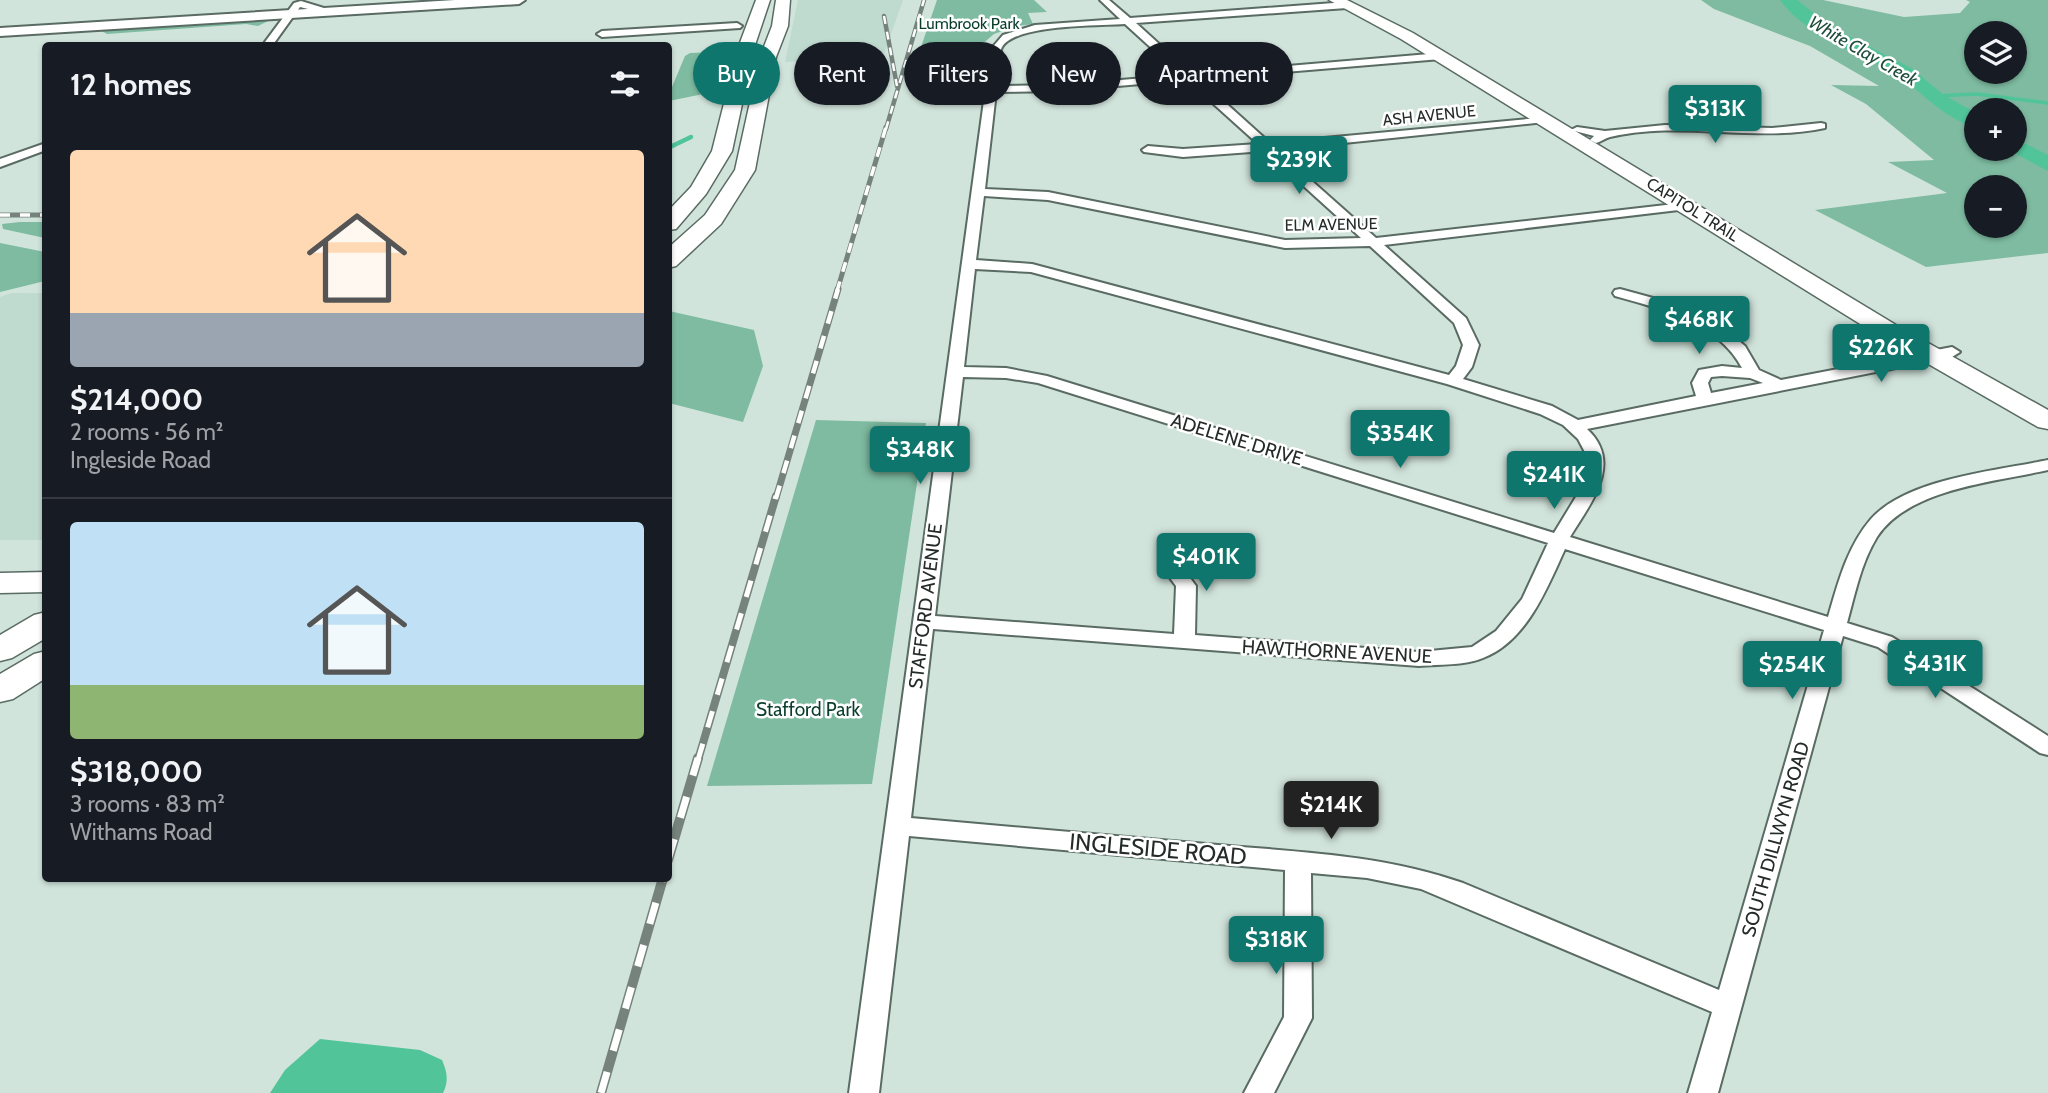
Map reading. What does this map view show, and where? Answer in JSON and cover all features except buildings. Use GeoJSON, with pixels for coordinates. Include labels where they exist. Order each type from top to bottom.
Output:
{"type":"FeatureCollection","features":[{"type":"Feature","properties":{"kind":"main road"},"geometry":{"type":"LineString","coordinates":[[749,42],[763,0]]}},
{"type":"Feature","properties":{"kind":"main road"},"geometry":{"type":"LineString","coordinates":[[773,42],[783,16],[783,0]]}},
{"type":"Feature","properties":{"kind":"main road","name":"CAPITOL TRAIL"},"geometry":{"type":"LineString","coordinates":[[1344,2],[1396,29],[1687,205],[1942,354],[2048,404]]}},
{"type":"Feature","properties":{"kind":"main road","name":"CAPITOL TRAIL"},"geometry":{"type":"LineString","coordinates":[[1344,2],[1420,36],[1577,130],[1600,137],[2048,421]]}},
{"type":"Feature","properties":{"kind":"main road"},"geometry":{"type":"LineString","coordinates":[[672,220],[699,190],[722,151],[733,105]]}},
{"type":"Feature","properties":{"kind":"main road"},"geometry":{"type":"LineString","coordinates":[[747,105],[746,111],[758,112]]}},
{"type":"Feature","properties":{"kind":"main road"},"geometry":{"type":"LineString","coordinates":[[672,268],[720,223],[726,203],[749,160],[759,105]]}},
{"type":"Feature","properties":{"kind":"main road"},"geometry":{"type":"LineString","coordinates":[[672,258],[700,233],[726,203]]}},
{"type":"Feature","properties":{"kind":"main road"},"geometry":{"type":"LineString","coordinates":[[0,583],[42,582]]}},
{"type":"Feature","properties":{"kind":"main road"},"geometry":{"type":"LineString","coordinates":[[0,650],[42,625]]}},
{"type":"Feature","properties":{"kind":"main road"},"geometry":{"type":"LineString","coordinates":[[0,690],[42,664]]}},
{"type":"Feature","properties":{"kind":"street"},"geometry":{"type":"LineString","coordinates":[[0,32],[288,12],[332,12],[517,0]]}},
{"type":"Feature","properties":{"kind":"street"},"geometry":{"type":"LineString","coordinates":[[1104,0],[1151,42]]}},
{"type":"Feature","properties":{"kind":"street","name":"STAFFORD AVENUE"},"geometry":{"type":"LineString","coordinates":[[1002,42],[1006,37],[1035,28],[1344,2]]}},
{"type":"Feature","properties":{"kind":"street"},"geometry":{"type":"LineString","coordinates":[[269,42],[288,12]]}},
{"type":"Feature","properties":{"kind":"street"},"geometry":{"type":"LineString","coordinates":[[602,34],[737,26]]}},
{"type":"Feature","properties":{"kind":"street"},"geometry":{"type":"LineString","coordinates":[[1293,68],[1441,56]]}},
{"type":"Feature","properties":{"kind":"street"},"geometry":{"type":"LineString","coordinates":[[1012,89],[1049,89],[1135,82]]}},
{"type":"Feature","properties":{"kind":"street","name":"STAFFORD AVENUE"},"geometry":{"type":"LineString","coordinates":[[864,1093],[988,105]]}},
{"type":"Feature","properties":{"kind":"street"},"geometry":{"type":"LineString","coordinates":[[1221,105],[1461,321],[1471,345],[1464,367],[1453,381]]}},
{"type":"Feature","properties":{"kind":"street","name":"ASH AVENUE"},"geometry":{"type":"LineString","coordinates":[[1148,150],[1183,153],[1268,147],[1545,120]]}},
{"type":"Feature","properties":{"kind":"street"},"geometry":{"type":"LineString","coordinates":[[1600,137],[1665,128],[1772,131],[1821,126]]}},
{"type":"Feature","properties":{"kind":"street"},"geometry":{"type":"LineString","coordinates":[[0,163],[42,147]]}},
{"type":"Feature","properties":{"kind":"street","name":"ELM AVENUE"},"geometry":{"type":"LineString","coordinates":[[977,192],[1048,196],[1285,244],[1376,242],[1687,205]]}},
{"type":"Feature","properties":{"kind":"street","name":"HAWTHORNE AVENUE"},"geometry":{"type":"LineString","coordinates":[[923,622],[1419,659],[1477,653],[1503,636],[1531,601],[1559,540],[1594,482],[1596,456],[1586,436],[1575,426],[1546,410],[1453,381],[1032,268],[968,264]]}},
{"type":"Feature","properties":{"kind":"street"},"geometry":{"type":"LineString","coordinates":[[1620,293],[1671,307],[1713,327],[1740,349],[1752,373]]}},
{"type":"Feature","properties":{"kind":"street"},"geometry":{"type":"LineString","coordinates":[[1575,426],[1705,398],[1942,354]]}},
{"type":"Feature","properties":{"kind":"street","name":"ADELENE DRIVE"},"geometry":{"type":"LineString","coordinates":[[955,372],[1006,373],[1041,379],[1885,642],[2048,747]]}},
{"type":"Feature","properties":{"kind":"street"},"geometry":{"type":"LineString","coordinates":[[1705,398],[1700,383],[1705,373],[1752,373],[1778,384]]}},
{"type":"Feature","properties":{"kind":"street","name":"SOUTH DILLWYN ROAD"},"geometry":{"type":"LineString","coordinates":[[1703,1093],[1861,547],[1884,517],[1922,495],[2048,465]]}},
{"type":"Feature","properties":{"kind":"street"},"geometry":{"type":"LineString","coordinates":[[1169,563],[1186,586],[1184,641]]}},
{"type":"Feature","properties":{"kind":"street","name":"INGLESIDE ROAD"},"geometry":{"type":"LineString","coordinates":[[898,826],[1367,868],[1423,879],[1728,1006]]}},
{"type":"Feature","properties":{"kind":"street"},"geometry":{"type":"LineString","coordinates":[[1259,1093],[1298,1018],[1298,862]]}},
{"type":"Feature","properties":{"kind":"shaded area"},"geometry":{"type":"Polygon","coordinates":[[[798,0],[903,0],[888,42],[794,42],[794,62],[785,62],[798,0]]]}},
{"type":"Feature","properties":{"kind":"shaded area"},"geometry":{"type":"Polygon","coordinates":[[[12,293],[42,293],[42,540],[0,540],[0,297],[12,293]]]}},
{"type":"Feature","properties":{"kind":"shaded area"},"geometry":{"type":"Polygon","coordinates":[[[320,1039],[420,1050],[442,1060],[447,1076],[445,1089],[443,1093],[270,1093],[285,1070],[320,1039]]]}},
{"type":"Feature","properties":{"kind":"green space","name":"Lumbrook Park"},"geometry":{"type":"Polygon","coordinates":[[[937,0],[1034,0],[1047,12],[1028,13],[1033,24],[994,34],[985,42],[923,42],[937,0]]]}},
{"type":"Feature","properties":{"kind":"green space"},"geometry":{"type":"Polygon","coordinates":[[[1701,0],[1823,0],[1904,17],[1960,13],[1970,2],[1966,0],[2048,0],[2048,253],[1926,267],[1815,210],[1947,193],[1888,162],[1934,160],[1866,104],[1831,85],[1879,86],[1810,46],[1714,9],[1701,0]]]}},
{"type":"Feature","properties":{"kind":"green space"},"geometry":{"type":"Polygon","coordinates":[[[268,21],[258,26],[246,24],[107,34],[100,30],[268,21]]]}},
{"type":"Feature","properties":{"kind":"green space"},"geometry":{"type":"Polygon","coordinates":[[[693,53],[693,96],[672,100],[672,87],[685,56],[693,53]]]}},
{"type":"Feature","properties":{"kind":"green space"},"geometry":{"type":"Polygon","coordinates":[[[42,222],[42,237],[3,229],[2,224],[42,222]]]}},
{"type":"Feature","properties":{"kind":"green space"},"geometry":{"type":"Polygon","coordinates":[[[0,243],[42,251],[42,282],[0,292],[0,243]]]}},
{"type":"Feature","properties":{"kind":"green space"},"geometry":{"type":"Polygon","coordinates":[[[672,312],[754,330],[763,366],[743,422],[672,404],[672,312]]]}},
{"type":"Feature","properties":{"kind":"green space","name":"Stafford Park"},"geometry":{"type":"Polygon","coordinates":[[[816,420],[926,423],[872,784],[707,786],[816,420]]]}},
{"type":"Feature","properties":{"kind":"waterway","name":"White Clay Creek"},"geometry":{"type":"LineString","coordinates":[[1788,0],[1827,32],[1904,72],[1937,100],[1964,115]]}},
{"type":"Feature","properties":{"kind":"waterway"},"geometry":{"type":"LineString","coordinates":[[1934,96],[1977,94],[2048,103]]}},
{"type":"Feature","properties":{"kind":"waterway"},"geometry":{"type":"LineString","coordinates":[[672,146],[691,137]]}},
{"type":"Feature","properties":{"kind":"waterway","name":"White Clay Creek"},"geometry":{"type":"LineString","coordinates":[[2027,152],[2048,164]]}},
{"type":"Feature","properties":{"kind":"railway"},"geometry":{"type":"LineString","coordinates":[[886,129],[924,0]]}},
{"type":"Feature","properties":{"kind":"railway"},"geometry":{"type":"LineString","coordinates":[[884,16],[897,86]]}},
{"type":"Feature","properties":{"kind":"railway"},"geometry":{"type":"LineString","coordinates":[[837,291],[886,127]]}},
{"type":"Feature","properties":{"kind":"railway"},"geometry":{"type":"LineString","coordinates":[[0,215],[42,215]]}},
{"type":"Feature","properties":{"kind":"railway"},"geometry":{"type":"LineString","coordinates":[[776,498],[838,289]]}},
{"type":"Feature","properties":{"kind":"railway"},"geometry":{"type":"LineString","coordinates":[[698,760],[776,496]]}},
{"type":"Feature","properties":{"kind":"railway"},"geometry":{"type":"LineString","coordinates":[[672,846],[698,758]]}},
{"type":"Feature","properties":{"kind":"railway"},"geometry":{"type":"LineString","coordinates":[[601,1093],[662,882]]}}]}
